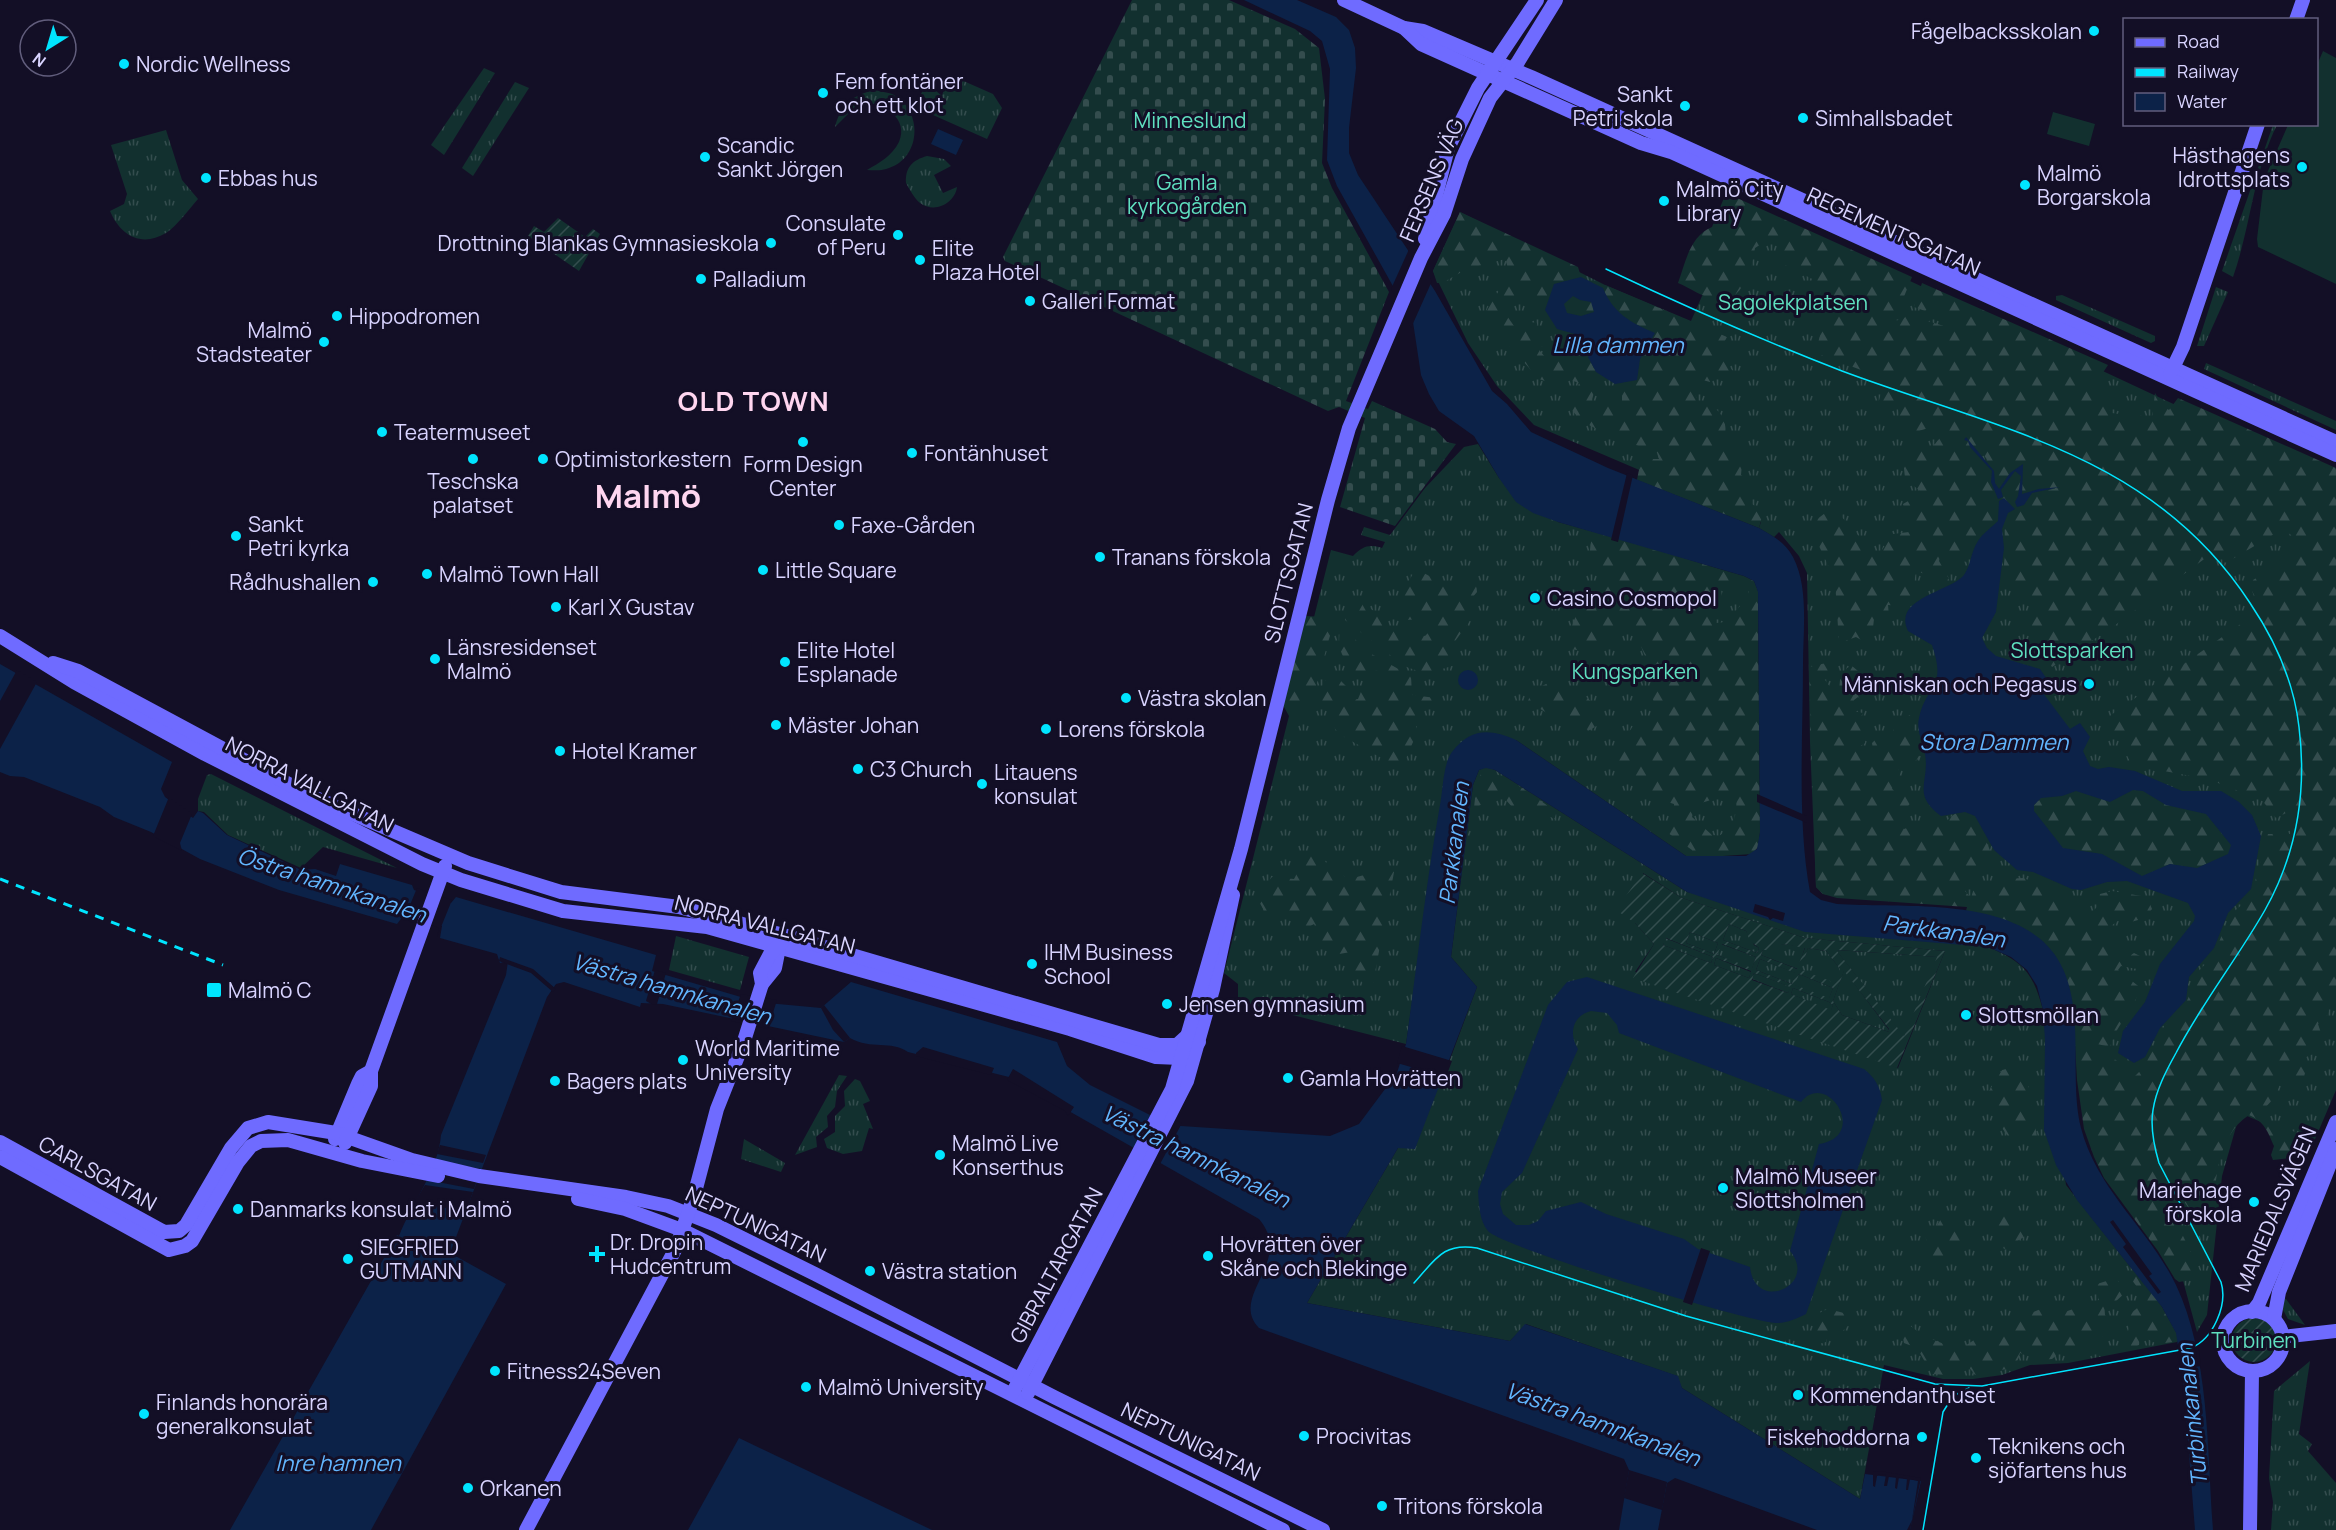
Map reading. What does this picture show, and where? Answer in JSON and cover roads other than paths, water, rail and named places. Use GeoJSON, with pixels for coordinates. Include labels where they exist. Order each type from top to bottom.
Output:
{"type":"FeatureCollection","features":[{"type":"Feature","properties":{"kind":"main road","name":"REGEMENTSGATAN"},"geometry":{"type":"LineString","coordinates":[[1344,0],[1404,28],[1423,31],[1497,62],[2170,373],[2336,455]]}},
{"type":"Feature","properties":{"kind":"main road"},"geometry":{"type":"LineString","coordinates":[[1497,62],[1537,0]]}},
{"type":"Feature","properties":{"kind":"main road","name":"FERSENS VÄG"},"geometry":{"type":"LineString","coordinates":[[1421,258],[1444,214],[1462,159],[1483,113],[1556,0]]}},
{"type":"Feature","properties":{"kind":"main road"},"geometry":{"type":"LineString","coordinates":[[2297,18],[2303,0]]}},
{"type":"Feature","properties":{"kind":"main road","name":"REGEMENTSGATAN"},"geometry":{"type":"LineString","coordinates":[[1404,28],[1421,44],[1641,143],[1671,152],[2170,373],[2336,442]]}},
{"type":"Feature","properties":{"kind":"main road","name":"FERSENS VÄG"},"geometry":{"type":"LineString","coordinates":[[1421,258],[1448,148],[1475,94],[1497,62]]}},
{"type":"Feature","properties":{"kind":"main road"},"geometry":{"type":"LineString","coordinates":[[2170,373],[2183,347],[2257,126]]}},
{"type":"Feature","properties":{"kind":"main road","name":"SLOTTSGATAN"},"geometry":{"type":"LineString","coordinates":[[1194,1038],[1328,500],[1349,428],[1421,258]]}},
{"type":"Feature","properties":{"kind":"main road","name":"NORRA VALLGATAN"},"geometry":{"type":"LineString","coordinates":[[0,636],[74,682],[205,754],[443,873],[548,907],[690,923],[1157,1051]]}},
{"type":"Feature","properties":{"kind":"main road","name":"NORRA VALLGATAN"},"geometry":{"type":"LineString","coordinates":[[36,658],[78,671],[311,796],[449,855],[561,892],[680,907],[787,936],[1157,1051]]}},
{"type":"Feature","properties":{"kind":"main road"},"geometry":{"type":"LineString","coordinates":[[336,1153],[342,1135],[371,1086],[371,1071],[419,932],[449,855]]}},
{"type":"Feature","properties":{"kind":"main road"},"geometry":{"type":"LineString","coordinates":[[526,1530],[670,1260],[688,1213],[717,1109],[762,984],[775,968],[779,948],[787,936]]}},
{"type":"Feature","properties":{"kind":"main road"},"geometry":{"type":"LineString","coordinates":[[1157,1051],[1194,1038]]}},
{"type":"Feature","properties":{"kind":"main road"},"geometry":{"type":"LineString","coordinates":[[1168,1112],[1180,1058],[1194,1038]]}},
{"type":"Feature","properties":{"kind":"main road"},"geometry":{"type":"LineString","coordinates":[[1168,1112],[1190,1073],[1194,1038]]}},
{"type":"Feature","properties":{"kind":"main road"},"geometry":{"type":"LineString","coordinates":[[1157,1051],[1180,1058],[1190,1073]]}},
{"type":"Feature","properties":{"kind":"main road"},"geometry":{"type":"LineString","coordinates":[[1157,1051],[1176,1074]]}},
{"type":"Feature","properties":{"kind":"main road","name":"GIBRALTARGATAN"},"geometry":{"type":"LineString","coordinates":[[1018,1397],[1168,1112]]}},
{"type":"Feature","properties":{"kind":"main road","name":"NEPTUNIGATAN"},"geometry":{"type":"LineString","coordinates":[[179,1231],[191,1217],[231,1148],[248,1128],[268,1122],[342,1135],[431,1170]]}},
{"type":"Feature","properties":{"kind":"main road","name":"MARIEDALSVÄGEN"},"geometry":{"type":"LineString","coordinates":[[2252,1312],[2259,1303],[2336,1122]]}},
{"type":"Feature","properties":{"kind":"main road","name":"NEPTUNIGATAN"},"geometry":{"type":"LineString","coordinates":[[176,1249],[192,1241],[238,1162],[255,1143],[288,1140],[336,1153],[609,1205],[682,1230],[1284,1530]]}},
{"type":"Feature","properties":{"kind":"main road","name":"CARLSGATAN"},"geometry":{"type":"LineString","coordinates":[[0,1142],[155,1228],[164,1232],[179,1231]]}},
{"type":"Feature","properties":{"kind":"main road","name":"MARIEDALSVÄGEN"},"geometry":{"type":"LineString","coordinates":[[2252,1371],[2237,1366],[2230,1360],[2223,1340],[2232,1322],[2243,1313],[2267,1314],[2274,1319],[2277,1297],[2336,1149]]}},
{"type":"Feature","properties":{"kind":"main road","name":"CARLSGATAN"},"geometry":{"type":"LineString","coordinates":[[0,1157],[162,1248],[176,1249]]}},
{"type":"Feature","properties":{"kind":"main road","name":"NEPTUNIGATAN"},"geometry":{"type":"LineString","coordinates":[[478,1179],[626,1197],[688,1213],[1323,1530]]}},
{"type":"Feature","properties":{"kind":"main road"},"geometry":{"type":"LineString","coordinates":[[2250,1530],[2252,1371],[2266,1368],[2277,1360],[2283,1346],[2282,1337],[2274,1319]]}},
{"type":"Feature","properties":{"kind":"main road"},"geometry":{"type":"LineString","coordinates":[[2282,1337],[2336,1331]]}},
{"type":"Feature","properties":{"kind":"water"},"geometry":{"type":"Polygon","coordinates":[[[1244,0],[1297,0],[1336,17],[1349,30],[1355,48],[1356,68],[1349,128],[1349,153],[1358,175],[1435,291],[1492,391],[1507,404],[1531,432],[1608,468],[1759,528],[1778,540],[1790,552],[1798,569],[1803,595],[1802,808],[1810,892],[1821,900],[1837,904],[1942,907],[1995,916],[2018,925],[2039,938],[2056,956],[2067,978],[2073,1002],[2077,1105],[2081,1128],[2089,1150],[2111,1190],[2165,1265],[2187,1313],[2195,1343],[2205,1405],[2213,1530],[2195,1530],[2183,1378],[2176,1333],[2162,1307],[2077,1200],[2056,1165],[2044,1130],[2043,1010],[2037,986],[2027,970],[2011,957],[1988,947],[1805,932],[1687,892],[1495,770],[1486,768],[1479,770],[1473,785],[1451,957],[1477,987],[1415,1149],[1398,1148],[1307,1303],[1510,1341],[1525,1324],[1678,1376],[1682,1388],[1860,1499],[1865,1474],[1921,1481],[1910,1530],[1817,1530],[1675,1478],[1667,1483],[1658,1530],[1619,1530],[1629,1470],[1624,1459],[1259,1328],[1252,1316],[1251,1303],[1267,1264],[1270,1249],[1268,1234],[1259,1219],[1009,1077],[908,1052],[895,1046],[866,1044],[850,1038],[844,1042],[663,1004],[641,1003],[640,1007],[564,982],[556,984],[547,997],[450,1253],[506,1284],[371,1530],[230,1530],[397,1235],[399,1236],[424,1186],[435,1161],[441,1135],[506,975],[508,961],[500,963],[497,954],[440,938],[442,926],[407,911],[397,924],[279,890],[200,859],[151,832],[114,817],[100,807],[24,777],[10,776],[0,772],[0,664],[172,762],[161,789],[165,797],[193,818],[198,811],[203,813],[227,835],[301,870],[315,869],[336,876],[340,864],[412,885],[414,890],[451,903],[456,897],[656,955],[652,971],[758,1002],[821,1008],[851,982],[1057,1042],[1067,1066],[1090,1085],[1152,1116],[1181,1126],[1330,1136],[1359,1124],[1397,1073],[1406,1044],[1445,770],[1452,752],[1466,738],[1474,734],[1490,732],[1516,740],[1686,856],[1746,856],[1757,849],[1760,832],[1758,592],[1754,581],[1744,576],[1558,522],[1533,513],[1516,502],[1474,436],[1439,411],[1429,394],[1421,375],[1413,322],[1337,186],[1327,160],[1330,69],[1322,41],[1310,31],[1244,0]]]}},
{"type":"Feature","properties":{"kind":"water"},"geometry":{"type":"Polygon","coordinates":[[[938,129],[963,140],[956,155],[931,144],[938,129]]]}},
{"type":"Feature","properties":{"kind":"water","name":"Lilla dammen"},"geometry":{"type":"Polygon","coordinates":[[[1581,277],[1603,288],[1612,304],[1624,316],[1655,333],[1640,359],[1637,380],[1615,384],[1596,372],[1588,357],[1592,349],[1582,336],[1557,329],[1545,310],[1554,284],[1581,277]],[[1573,296],[1564,304],[1567,313],[1581,316],[1594,312],[1591,302],[1573,296]]]}},
{"type":"Feature","properties":{"kind":"water"},"geometry":{"type":"Polygon","coordinates":[[[1966,437],[1994,471],[1995,483],[1999,489],[2010,473],[2023,464],[2022,494],[2039,489],[2060,487],[2032,493],[2024,505],[2017,507],[2015,502],[2021,476],[2015,471],[2001,490],[2003,497],[1998,499],[1991,482],[1992,471],[1970,447],[1968,441],[1964,440],[1966,437]]]}},
{"type":"Feature","properties":{"kind":"water","name":"Stora Dammen"},"geometry":{"type":"Polygon","coordinates":[[[2004,498],[2015,509],[2008,513],[2002,529],[2004,548],[1996,612],[1982,638],[1987,648],[1996,656],[2040,669],[2049,682],[2040,689],[2070,729],[2080,723],[2090,737],[2083,751],[2090,766],[2098,769],[2109,767],[2135,771],[2182,791],[2221,791],[2239,802],[2252,815],[2261,836],[2251,889],[2228,913],[2214,948],[2189,977],[2186,1000],[2160,1028],[2145,1057],[2134,1063],[2118,1053],[2123,1031],[2145,1002],[2160,964],[2194,921],[2195,916],[2188,903],[2127,881],[2107,882],[2081,890],[2072,889],[2033,872],[2017,870],[1994,850],[1975,816],[1965,812],[1941,816],[1932,808],[1924,794],[1926,764],[1918,723],[1922,707],[1937,678],[1936,659],[1932,645],[1908,631],[1905,620],[1908,611],[1915,603],[1964,575],[1978,541],[1998,521],[1999,501],[2004,498]],[[2133,790],[2110,802],[2076,791],[2062,796],[2041,798],[2034,805],[2034,811],[2063,848],[2102,854],[2142,876],[2170,864],[2197,868],[2228,854],[2231,845],[2206,814],[2166,805],[2143,791],[2133,790]]]}},
{"type":"Feature","properties":{"kind":"water"},"geometry":{"type":"Polygon","coordinates":[[[1464,670],[1472,670],[1478,676],[1478,684],[1472,690],[1464,690],[1458,684],[1458,676],[1464,670]]]}},
{"type":"Feature","properties":{"kind":"water"},"geometry":{"type":"Polygon","coordinates":[[[1587,977],[1864,1069],[1874,1079],[1882,1100],[1806,1314],[1776,1323],[1720,1310],[1577,1267],[1503,1239],[1485,1227],[1481,1217],[1478,1191],[1548,1005],[1567,982],[1587,977]],[[1591,1011],[1576,1021],[1573,1037],[1578,1049],[1522,1173],[1502,1192],[1500,1204],[1503,1214],[1516,1225],[1529,1225],[1538,1221],[1546,1211],[1581,1202],[1606,1214],[1684,1239],[1698,1249],[1750,1267],[1754,1281],[1762,1289],[1772,1292],[1783,1289],[1797,1274],[1797,1263],[1790,1251],[1819,1144],[1834,1139],[1841,1129],[1843,1118],[1839,1108],[1832,1099],[1822,1094],[1811,1094],[1801,1102],[1619,1033],[1617,1025],[1607,1013],[1591,1011]]]}},
{"type":"Feature","properties":{"kind":"water"},"geometry":{"type":"Polygon","coordinates":[[[739,1438],[932,1530],[688,1530],[739,1438]]]}},
{"type":"Feature","properties":{"kind":"tram line"},"geometry":{"type":"LineString","coordinates":[[1414,1283],[1434,1260],[1448,1250],[1465,1247],[1477,1248],[1686,1316],[1935,1384],[1982,1386],[2191,1348],[2199,1344],[2212,1329],[2222,1301],[2221,1282],[2159,1163],[2153,1137],[2152,1117],[2159,1088],[2172,1060],[2197,1016],[2265,910],[2276,888],[2285,866],[2297,822],[2302,775],[2299,727],[2293,694],[2282,662],[2259,617],[2211,553],[2167,512],[2119,479],[2068,453],[2014,431],[1842,371],[1782,347],[1606,269]]}},
{"type":"Feature","properties":{"kind":"tram line"},"geometry":{"type":"LineString","coordinates":[[1923,1530],[1943,1412],[1953,1396],[1969,1388]]}},
{"type":"Feature","properties":{"kind":"railway"},"geometry":{"type":"LineString","coordinates":[[0,879],[223,965]]}},
{"type":"Feature","properties":{"kind":"place","name":"Fågelbacksskolan"},"geometry":{"type":"Point","coordinates":[2094,31]}},
{"type":"Feature","properties":{"kind":"place","name":"Nordic Wellness"},"geometry":{"type":"Point","coordinates":[124,64]}},
{"type":"Feature","properties":{"kind":"place","name":"Fem fontäner och ett klot"},"geometry":{"type":"Point","coordinates":[823,93]}},
{"type":"Feature","properties":{"kind":"place","name":"Sankt Petri skola"},"geometry":{"type":"Point","coordinates":[1685,106]}},
{"type":"Feature","properties":{"kind":"place","name":"Simhallsbadet"},"geometry":{"type":"Point","coordinates":[1803,118]}},
{"type":"Feature","properties":{"kind":"place","name":"Scandic Sankt Jörgen"},"geometry":{"type":"Point","coordinates":[705,157]}},
{"type":"Feature","properties":{"kind":"place","name":"Hästhagens Idrottsplats"},"geometry":{"type":"Point","coordinates":[2302,167]}},
{"type":"Feature","properties":{"kind":"place","name":"Ebbas hus"},"geometry":{"type":"Point","coordinates":[206,178]}},
{"type":"Feature","properties":{"kind":"place","name":"Malmö Borgarskola"},"geometry":{"type":"Point","coordinates":[2025,185]}},
{"type":"Feature","properties":{"kind":"place","name":"Malmö City Library"},"geometry":{"type":"Point","coordinates":[1664,201]}},
{"type":"Feature","properties":{"kind":"place","name":"Consulate of Peru"},"geometry":{"type":"Point","coordinates":[898,235]}},
{"type":"Feature","properties":{"kind":"place","name":"Drottning Blankas Gymnasieskola"},"geometry":{"type":"Point","coordinates":[771,243]}},
{"type":"Feature","properties":{"kind":"place","name":"Elite Plaza Hotel"},"geometry":{"type":"Point","coordinates":[920,260]}},
{"type":"Feature","properties":{"kind":"place","name":"Palladium"},"geometry":{"type":"Point","coordinates":[701,279]}},
{"type":"Feature","properties":{"kind":"place","name":"Galleri Format"},"geometry":{"type":"Point","coordinates":[1030,301]}},
{"type":"Feature","properties":{"kind":"place","name":"Hippodromen"},"geometry":{"type":"Point","coordinates":[337,316]}},
{"type":"Feature","properties":{"kind":"place","name":"Malmö Stadsteater"},"geometry":{"type":"Point","coordinates":[324,342]}},
{"type":"Feature","properties":{"kind":"place","name":"Teatermuseet"},"geometry":{"type":"Point","coordinates":[382,432]}},
{"type":"Feature","properties":{"kind":"place","name":"Form Design Center"},"geometry":{"type":"Point","coordinates":[803,442]}},
{"type":"Feature","properties":{"kind":"place","name":"Fontänhuset"},"geometry":{"type":"Point","coordinates":[912,453]}},
{"type":"Feature","properties":{"kind":"place","name":"Teschska palatset"},"geometry":{"type":"Point","coordinates":[473,459]}},
{"type":"Feature","properties":{"kind":"place","name":"Optimistorkestern"},"geometry":{"type":"Point","coordinates":[543,459]}},
{"type":"Feature","properties":{"kind":"place","name":"Faxe-Gården"},"geometry":{"type":"Point","coordinates":[839,525]}},
{"type":"Feature","properties":{"kind":"place","name":"Sankt Petri kyrka"},"geometry":{"type":"Point","coordinates":[236,536]}},
{"type":"Feature","properties":{"kind":"place","name":"Tranans förskola"},"geometry":{"type":"Point","coordinates":[1100,557]}},
{"type":"Feature","properties":{"kind":"place","name":"Little Square"},"geometry":{"type":"Point","coordinates":[763,570]}},
{"type":"Feature","properties":{"kind":"place","name":"Malmö Town Hall"},"geometry":{"type":"Point","coordinates":[427,574]}},
{"type":"Feature","properties":{"kind":"place","name":"Rådhushallen"},"geometry":{"type":"Point","coordinates":[373,582]}},
{"type":"Feature","properties":{"kind":"place","name":"Casino Cosmopol"},"geometry":{"type":"Point","coordinates":[1535,598]}},
{"type":"Feature","properties":{"kind":"place","name":"Karl X Gustav"},"geometry":{"type":"Point","coordinates":[556,607]}},
{"type":"Feature","properties":{"kind":"place","name":"Länsresidenset Malmö"},"geometry":{"type":"Point","coordinates":[435,659]}},
{"type":"Feature","properties":{"kind":"place","name":"Elite Hotel Esplanade"},"geometry":{"type":"Point","coordinates":[785,662]}},
{"type":"Feature","properties":{"kind":"place","name":"Människan och Pegasus"},"geometry":{"type":"Point","coordinates":[2089,684]}},
{"type":"Feature","properties":{"kind":"place","name":"Västra skolan"},"geometry":{"type":"Point","coordinates":[1126,698]}},
{"type":"Feature","properties":{"kind":"place","name":"Mäster Johan"},"geometry":{"type":"Point","coordinates":[776,725]}},
{"type":"Feature","properties":{"kind":"place","name":"Lorens förskola"},"geometry":{"type":"Point","coordinates":[1046,729]}},
{"type":"Feature","properties":{"kind":"place","name":"Hotel Kramer"},"geometry":{"type":"Point","coordinates":[560,751]}},
{"type":"Feature","properties":{"kind":"place","name":"C3 Church"},"geometry":{"type":"Point","coordinates":[858,769]}},
{"type":"Feature","properties":{"kind":"place","name":"Litauens konsulat"},"geometry":{"type":"Point","coordinates":[982,784]}},
{"type":"Feature","properties":{"kind":"place","name":"IHM Business School"},"geometry":{"type":"Point","coordinates":[1032,964]}},
{"type":"Feature","properties":{"kind":"place","name":"Malmö C"},"geometry":{"type":"Point","coordinates":[214,990]}},
{"type":"Feature","properties":{"kind":"place","name":"Jensen gymnasium"},"geometry":{"type":"Point","coordinates":[1167,1004]}},
{"type":"Feature","properties":{"kind":"place","name":"Slottsmöllan"},"geometry":{"type":"Point","coordinates":[1966,1015]}},
{"type":"Feature","properties":{"kind":"place","name":"World Maritime University"},"geometry":{"type":"Point","coordinates":[683,1060]}},
{"type":"Feature","properties":{"kind":"place","name":"Gamla Hovrätten"},"geometry":{"type":"Point","coordinates":[1288,1078]}},
{"type":"Feature","properties":{"kind":"place","name":"Bagers plats"},"geometry":{"type":"Point","coordinates":[555,1081]}},
{"type":"Feature","properties":{"kind":"place","name":"Malmö Live Konserthus"},"geometry":{"type":"Point","coordinates":[940,1155]}},
{"type":"Feature","properties":{"kind":"place","name":"Malmö Museer Slottsholmen"},"geometry":{"type":"Point","coordinates":[1723,1188]}},
{"type":"Feature","properties":{"kind":"place","name":"Mariehage förskola"},"geometry":{"type":"Point","coordinates":[2254,1202]}},
{"type":"Feature","properties":{"kind":"place","name":"Danmarks konsulat i Malmö"},"geometry":{"type":"Point","coordinates":[238,1209]}},
{"type":"Feature","properties":{"kind":"place","name":"Dr. Dropin Hudcentrum"},"geometry":{"type":"Point","coordinates":[597,1254]}},
{"type":"Feature","properties":{"kind":"place","name":"Hovrätten över Skåne och Blekinge"},"geometry":{"type":"Point","coordinates":[1208,1256]}},
{"type":"Feature","properties":{"kind":"place","name":"SIEGFRIED GUTMANN"},"geometry":{"type":"Point","coordinates":[348,1259]}},
{"type":"Feature","properties":{"kind":"place","name":"Västra station"},"geometry":{"type":"Point","coordinates":[870,1271]}},
{"type":"Feature","properties":{"kind":"place","name":"Fitness24Seven"},"geometry":{"type":"Point","coordinates":[495,1371]}},
{"type":"Feature","properties":{"kind":"place","name":"Malmö University"},"geometry":{"type":"Point","coordinates":[806,1387]}},
{"type":"Feature","properties":{"kind":"place","name":"Kommendanthuset"},"geometry":{"type":"Point","coordinates":[1798,1395]}},
{"type":"Feature","properties":{"kind":"place","name":"Finlands honorära generalkonsulat"},"geometry":{"type":"Point","coordinates":[144,1414]}},
{"type":"Feature","properties":{"kind":"place","name":"Procivitas"},"geometry":{"type":"Point","coordinates":[1304,1436]}},
{"type":"Feature","properties":{"kind":"place","name":"Fiskehoddorna"},"geometry":{"type":"Point","coordinates":[1922,1437]}},
{"type":"Feature","properties":{"kind":"place","name":"Teknikens och sjöfartens hus"},"geometry":{"type":"Point","coordinates":[1976,1458]}},
{"type":"Feature","properties":{"kind":"place","name":"Orkanen"},"geometry":{"type":"Point","coordinates":[468,1488]}},
{"type":"Feature","properties":{"kind":"place","name":"Tritons förskola"},"geometry":{"type":"Point","coordinates":[1382,1506]}},
{"type":"Feature","properties":{"kind":"district","name":"OLD TOWN"},"geometry":{"type":"Point","coordinates":[754,400]}},
{"type":"Feature","properties":{"kind":"district","name":"Malmö"},"geometry":{"type":"Point","coordinates":[648,495]}},
{"type":"Feature","properties":{"kind":"park label","name":"Minneslund"},"geometry":{"type":"Point","coordinates":[1190,120]}},
{"type":"Feature","properties":{"kind":"park label","name":"Gamla kyrkogården"},"geometry":{"type":"Point","coordinates":[1187,194]}},
{"type":"Feature","properties":{"kind":"park label","name":"Sagolekplatsen"},"geometry":{"type":"Point","coordinates":[1793,302]}},
{"type":"Feature","properties":{"kind":"park label","name":"Slottsparken"},"geometry":{"type":"Point","coordinates":[2072,650]}},
{"type":"Feature","properties":{"kind":"park label","name":"Kungsparken"},"geometry":{"type":"Point","coordinates":[1635,671]}},
{"type":"Feature","properties":{"kind":"park label","name":"Turbinen"},"geometry":{"type":"Point","coordinates":[2254,1340]}},
{"type":"Feature","properties":{"kind":"water label","name":"Parkkanalen"},"geometry":{"type":"Point","coordinates":[1454,843]}},
{"type":"Feature","properties":{"kind":"water label","name":"Östra hamnkanalen"},"geometry":{"type":"Point","coordinates":[332,885]}},
{"type":"Feature","properties":{"kind":"water label","name":"Parkkanalen"},"geometry":{"type":"Point","coordinates":[1944,931]}},
{"type":"Feature","properties":{"kind":"water label","name":"Västra hamnkanalen"},"geometry":{"type":"Point","coordinates":[672,989]}},
{"type":"Feature","properties":{"kind":"water label","name":"Västra hamnkanalen"},"geometry":{"type":"Point","coordinates":[1196,1156]}},
{"type":"Feature","properties":{"kind":"water label","name":"Turbinkanalen"},"geometry":{"type":"Point","coordinates":[2192,1415]}},
{"type":"Feature","properties":{"kind":"water label","name":"Västra hamnkanalen"},"geometry":{"type":"Point","coordinates":[1603,1424]}},
{"type":"Feature","properties":{"kind":"water label","name":"Inre hamnen"},"geometry":{"type":"Point","coordinates":[338,1463]}}]}
